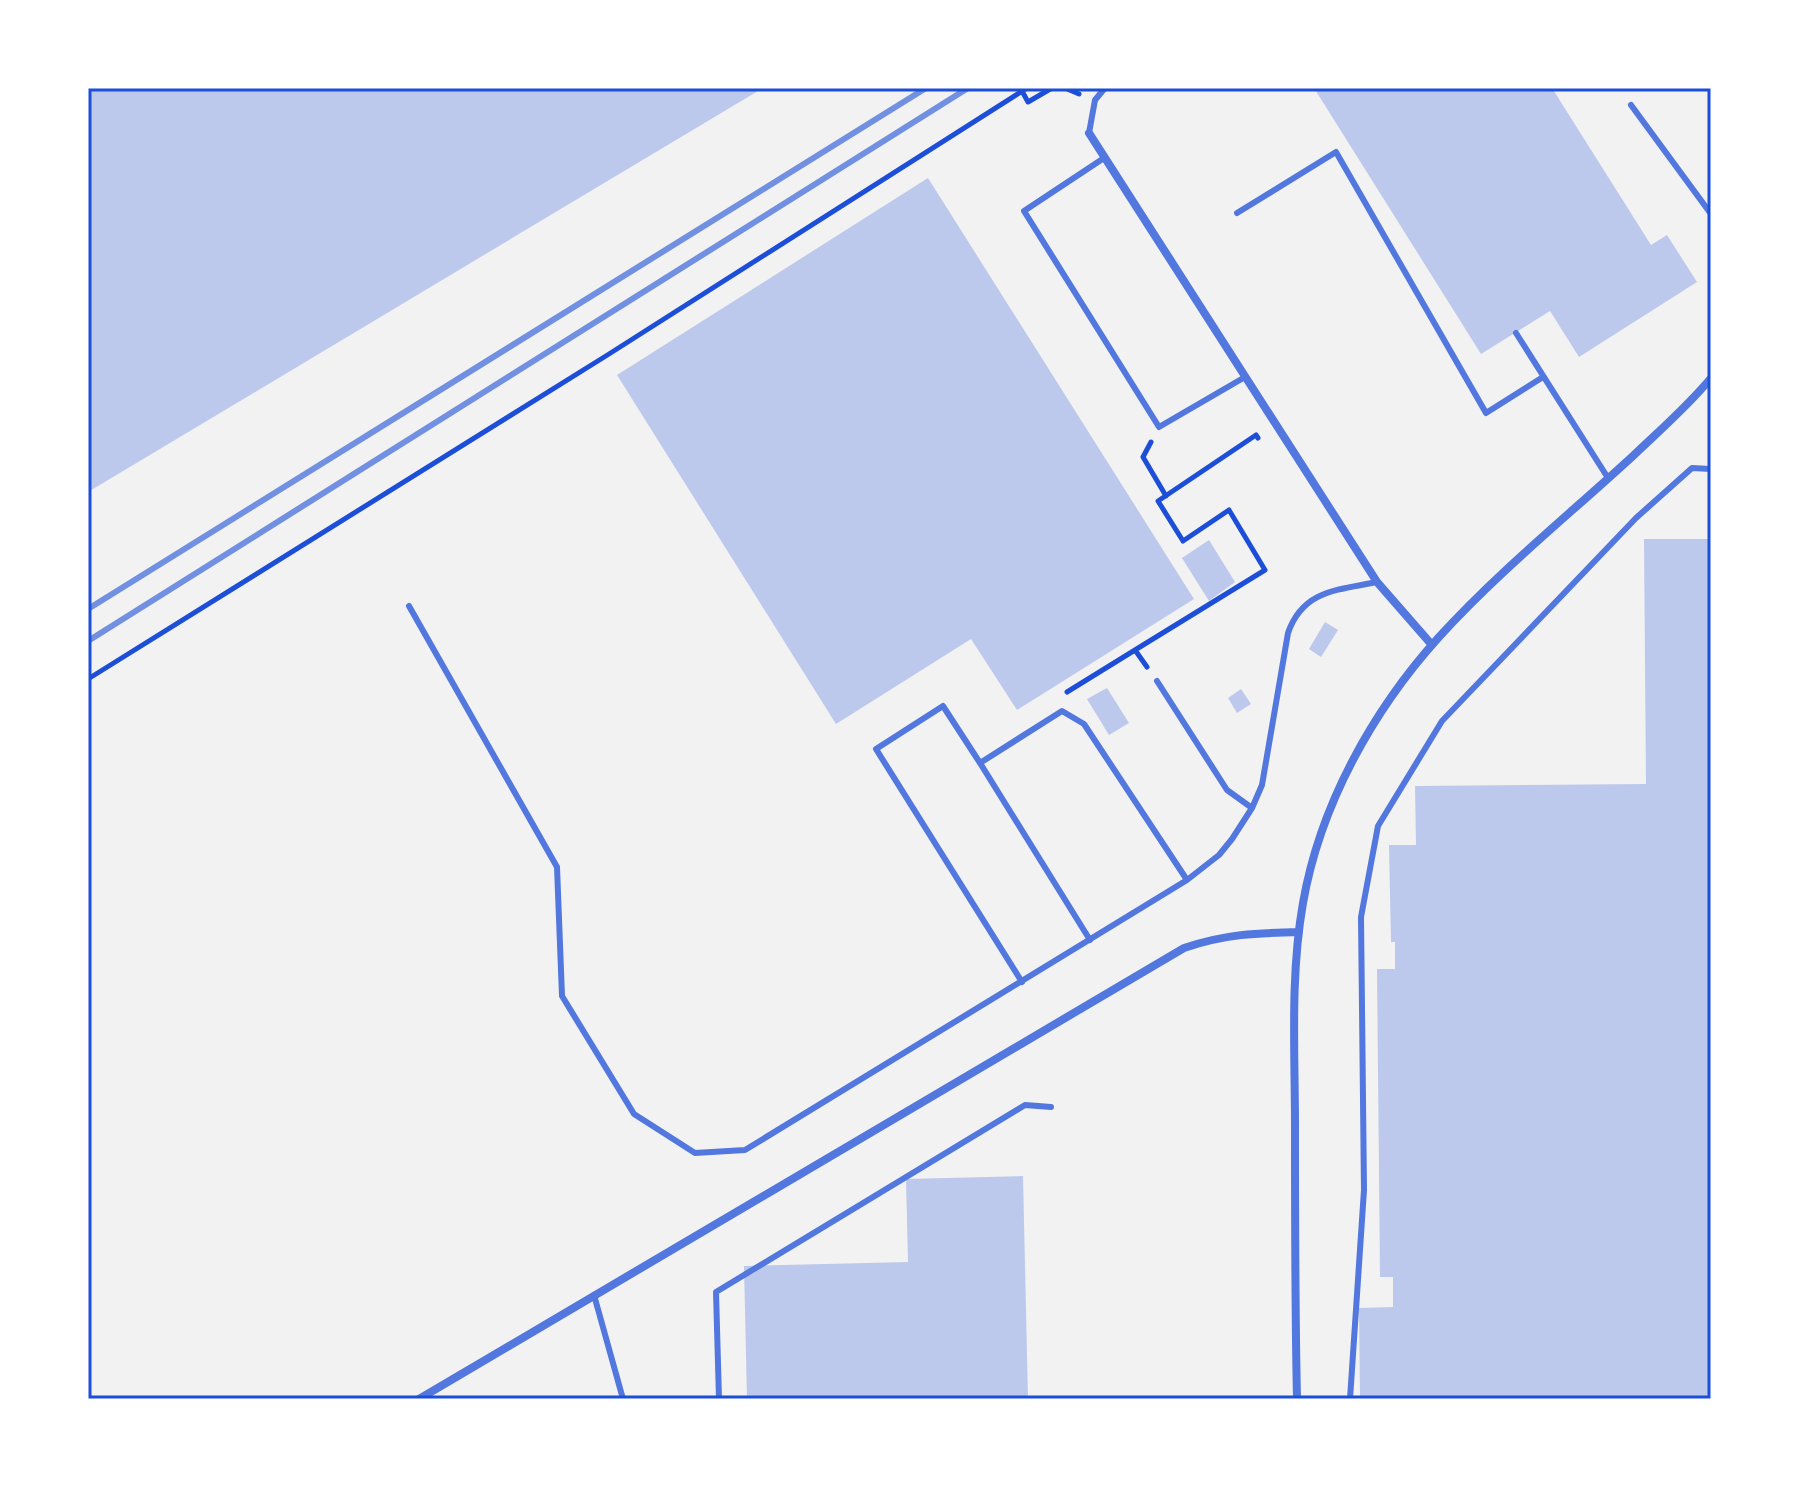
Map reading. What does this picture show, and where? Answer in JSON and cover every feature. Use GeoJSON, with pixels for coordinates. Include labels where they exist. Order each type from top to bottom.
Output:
{"type":"FeatureCollection","features":[{"type":"Feature","properties":{"kind":"street"},"geometry":{"type":"LineString","coordinates":[[1089,133],[1377,582],[1432,645]]}},
{"type":"Feature","properties":{"kind":"street"},"geometry":{"type":"LineString","coordinates":[[1297,1399],[1295,999],[1299,932],[1306,885],[1319,841],[1346,776],[1381,712],[1432,645],[1711,378]]}},
{"type":"Feature","properties":{"kind":"street"},"geometry":{"type":"LineString","coordinates":[[419,1399],[1184,948],[1215,937],[1299,932]]}},
{"type":"Feature","properties":{"kind":"lane"},"geometry":{"type":"LineString","coordinates":[[1089,133],[1095,100],[1105,88]]}},
{"type":"Feature","properties":{"kind":"lane"},"geometry":{"type":"LineString","coordinates":[[1631,105],[1711,214]]}},
{"type":"Feature","properties":{"kind":"lane"},"geometry":{"type":"LineString","coordinates":[[1237,213],[1336,152],[1486,413],[1543,377]]}},
{"type":"Feature","properties":{"kind":"lane"},"geometry":{"type":"LineString","coordinates":[[1104,158],[1024,211],[1159,427],[1245,377]]}},
{"type":"Feature","properties":{"kind":"lane"},"geometry":{"type":"LineString","coordinates":[[1516,333],[1608,478]]}},
{"type":"Feature","properties":{"kind":"lane"},"geometry":{"type":"LineString","coordinates":[[1350,1399],[1364,1190],[1361,917],[1378,826],[1442,721],[1636,518],[1692,468],[1711,469]]}},
{"type":"Feature","properties":{"kind":"lane"},"geometry":{"type":"LineString","coordinates":[[409,606],[557,867],[562,996],[634,1114],[695,1153],[745,1150],[1187,880],[1219,855],[1252,808],[1262,785],[1292,620],[1303,606],[1322,593],[1377,582]]}},
{"type":"Feature","properties":{"kind":"lane"},"geometry":{"type":"LineString","coordinates":[[1157,681],[1227,790],[1252,808]]}},
{"type":"Feature","properties":{"kind":"lane"},"geometry":{"type":"LineString","coordinates":[[1022,982],[876,749],[943,706],[1090,940]]}},
{"type":"Feature","properties":{"kind":"lane"},"geometry":{"type":"LineString","coordinates":[[980,763],[1062,711],[1084,724],[1187,880]]}},
{"type":"Feature","properties":{"kind":"lane"},"geometry":{"type":"LineString","coordinates":[[719,1399],[716,1292],[1025,1105],[1051,1107]]}},
{"type":"Feature","properties":{"kind":"lane"},"geometry":{"type":"LineString","coordinates":[[594,1295],[623,1399]]}},
{"type":"Feature","properties":{"kind":"path"},"geometry":{"type":"LineString","coordinates":[[88,679],[609,354],[1024,90],[1028,102],[1052,88]]}},
{"type":"Feature","properties":{"kind":"path"},"geometry":{"type":"LineString","coordinates":[[1159,427],[1143,457],[1166,496]]}},
{"type":"Feature","properties":{"kind":"path"},"geometry":{"type":"LineString","coordinates":[[1062,711],[1067,691],[1265,570],[1229,510],[1183,541],[1158,501],[1256,435],[1263,446]]}},
{"type":"Feature","properties":{"kind":"path"},"geometry":{"type":"LineString","coordinates":[[1135,650],[1157,681]]}},
{"type":"Feature","properties":{"kind":"building"},"geometry":{"type":"Polygon","coordinates":[[[88,88],[763,88],[88,492],[88,88]]]}},
{"type":"Feature","properties":{"kind":"building"},"geometry":{"type":"Polygon","coordinates":[[[1314,88],[1552,88],[1651,245],[1667,235],[1697,282],[1579,357],[1550,311],[1481,354],[1314,88]]]}},
{"type":"Feature","properties":{"kind":"building"},"geometry":{"type":"Polygon","coordinates":[[[928,178],[1194,599],[1017,710],[971,639],[836,724],[617,375],[928,178]]]}},
{"type":"Feature","properties":{"kind":"building"},"geometry":{"type":"Polygon","coordinates":[[[1644,539],[1711,539],[1711,1399],[1360,1399],[1359,1308],[1393,1307],[1393,1277],[1380,1277],[1377,969],[1395,969],[1395,942],[1391,942],[1389,845],[1416,845],[1415,786],[1646,784],[1644,539]]]}},
{"type":"Feature","properties":{"kind":"building"},"geometry":{"type":"Polygon","coordinates":[[[1209,540],[1235,582],[1209,601],[1182,558],[1209,540]]]}},
{"type":"Feature","properties":{"kind":"building"},"geometry":{"type":"Polygon","coordinates":[[[1325,622],[1338,630],[1321,657],[1309,649],[1325,622]]]}},
{"type":"Feature","properties":{"kind":"building"},"geometry":{"type":"Polygon","coordinates":[[[1107,688],[1129,723],[1109,735],[1087,699],[1107,688]]]}},
{"type":"Feature","properties":{"kind":"building"},"geometry":{"type":"Polygon","coordinates":[[[1241,689],[1251,704],[1237,713],[1228,698],[1241,689]]]}},
{"type":"Feature","properties":{"kind":"building"},"geometry":{"type":"Polygon","coordinates":[[[1023,1176],[1028,1399],[747,1399],[744,1266],[908,1262],[906,1179],[1023,1176]]]}},
{"type":"Feature","properties":{"kind":"railway"},"geometry":{"type":"LineString","coordinates":[[88,609],[926,88]]}},
{"type":"Feature","properties":{"kind":"railway"},"geometry":{"type":"LineString","coordinates":[[88,641],[968,88]]}}]}
